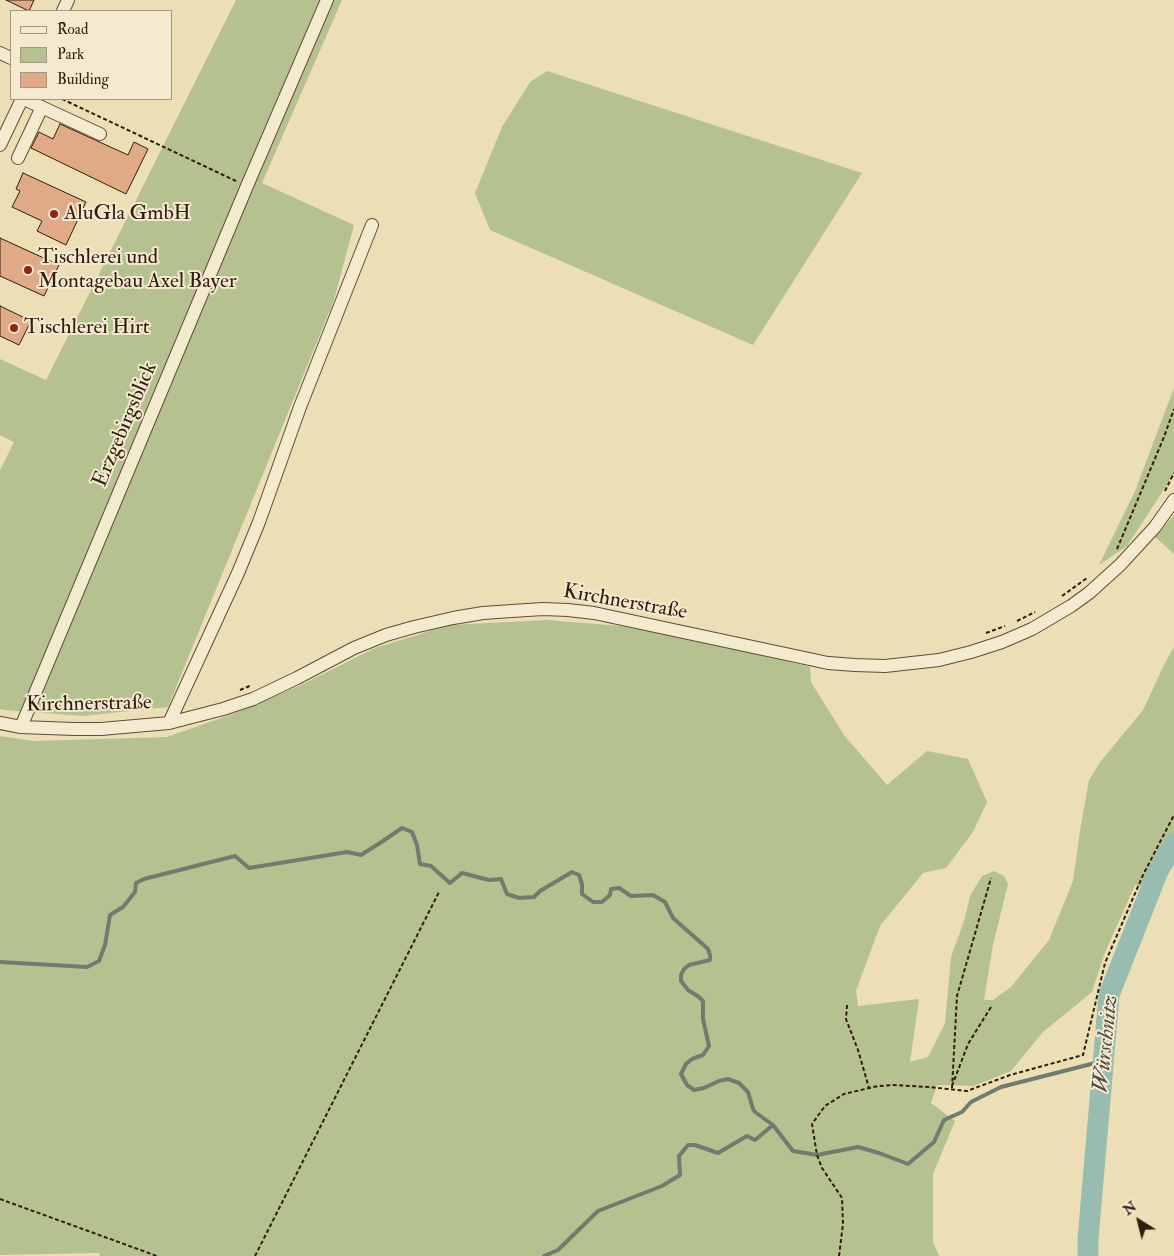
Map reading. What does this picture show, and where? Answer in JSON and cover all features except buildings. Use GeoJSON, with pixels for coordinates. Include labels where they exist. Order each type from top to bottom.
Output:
{"type":"FeatureCollection","features":[{"type":"Feature","properties":{"kind":"street","name":"Erzgebirgsblick"},"geometry":{"type":"LineString","coordinates":[[21,727],[247,186],[327,0]]}},
{"type":"Feature","properties":{"kind":"street"},"geometry":{"type":"LineString","coordinates":[[0,145],[22,100]]}},
{"type":"Feature","properties":{"kind":"street"},"geometry":{"type":"LineString","coordinates":[[25,100],[100,134]]}},
{"type":"Feature","properties":{"kind":"street"},"geometry":{"type":"LineString","coordinates":[[18,158],[42,107]]}},
{"type":"Feature","properties":{"kind":"street"},"geometry":{"type":"LineString","coordinates":[[169,723],[238,574],[300,407],[372,225]]}},
{"type":"Feature","properties":{"kind":"street","name":"Kirchnerstraße"},"geometry":{"type":"LineString","coordinates":[[0,723],[21,727],[74,730],[169,723],[223,709],[253,698],[297,678],[354,648],[386,635],[483,613],[543,609],[568,610],[828,663],[855,666],[885,666],[939,660],[1002,642],[1032,629],[1072,606],[1120,565],[1154,527],[1169,496]]}},
{"type":"Feature","properties":{"kind":"path"},"geometry":{"type":"LineString","coordinates":[[64,100],[247,186]]}},
{"type":"Feature","properties":{"kind":"path"},"geometry":{"type":"LineString","coordinates":[[1122,546],[1116,552],[1174,409]]}},
{"type":"Feature","properties":{"kind":"path"},"geometry":{"type":"LineString","coordinates":[[1169,496],[1174,473]]}},
{"type":"Feature","properties":{"kind":"path"},"geometry":{"type":"LineString","coordinates":[[1061,597],[1092,573]]}},
{"type":"Feature","properties":{"kind":"path"},"geometry":{"type":"LineString","coordinates":[[979,636],[1011,624],[1036,611]]}},
{"type":"Feature","properties":{"kind":"path"},"geometry":{"type":"LineString","coordinates":[[234,692],[258,683]]}},
{"type":"Feature","properties":{"kind":"path"},"geometry":{"type":"LineString","coordinates":[[839,1256],[843,1224],[842,1198],[822,1168],[815,1146],[812,1124],[825,1106],[844,1094],[878,1086],[952,1088],[967,1091],[1010,1076],[1083,1055],[1105,963],[1143,875],[1174,815]]}},
{"type":"Feature","properties":{"kind":"path"},"geometry":{"type":"LineString","coordinates":[[952,1088],[957,996],[991,878]]}},
{"type":"Feature","properties":{"kind":"path"},"geometry":{"type":"LineString","coordinates":[[255,1256],[438,892]]}},
{"type":"Feature","properties":{"kind":"path"},"geometry":{"type":"LineString","coordinates":[[847,1005],[846,1018],[869,1088]]}},
{"type":"Feature","properties":{"kind":"path"},"geometry":{"type":"LineString","coordinates":[[952,1088],[968,1044],[991,1008]]}},
{"type":"Feature","properties":{"kind":"path"},"geometry":{"type":"LineString","coordinates":[[0,1199],[157,1256]]}},
{"type":"Feature","properties":{"kind":"green space"},"geometry":{"type":"Polygon","coordinates":[[[236,0],[342,0],[262,183],[354,225],[334,300],[168,707],[83,716],[0,709],[0,470],[14,442],[0,435],[0,359],[46,380],[236,0]]]}},
{"type":"Feature","properties":{"kind":"green space"},"geometry":{"type":"Polygon","coordinates":[[[547,71],[862,173],[753,345],[490,230],[475,193],[502,127],[530,82],[547,71]]]}},
{"type":"Feature","properties":{"kind":"green space"},"geometry":{"type":"Polygon","coordinates":[[[1174,388],[1174,474],[1127,546],[1099,565],[1135,491],[1174,388]]]}},
{"type":"Feature","properties":{"kind":"green space"},"geometry":{"type":"Polygon","coordinates":[[[1174,515],[1174,554],[1155,537],[1174,515]]]}},
{"type":"Feature","properties":{"kind":"green space"},"geometry":{"type":"Polygon","coordinates":[[[547,620],[621,626],[693,639],[810,667],[811,682],[844,735],[887,785],[927,751],[968,759],[987,802],[973,832],[946,868],[923,873],[880,926],[856,991],[858,1006],[919,999],[910,1062],[928,1057],[945,1023],[951,957],[964,921],[970,896],[982,876],[994,871],[1004,876],[1008,884],[993,945],[984,1000],[993,1000],[1011,987],[1049,940],[1073,881],[1089,780],[1101,761],[1143,710],[1174,647],[1174,838],[1158,862],[1147,889],[1135,885],[1104,955],[1092,992],[1043,1032],[1011,1071],[974,1086],[937,1085],[931,1103],[955,1121],[933,1174],[933,1242],[939,1256],[100,1256],[99,1253],[0,1255],[0,736],[33,741],[167,737],[238,712],[301,685],[375,648],[449,625],[547,620]]]}},
{"type":"Feature","properties":{"kind":"waterway"},"geometry":{"type":"LineString","coordinates":[[0,962],[87,967],[99,961],[105,945],[110,915],[123,907],[135,892],[136,883],[144,879],[235,856],[249,868],[347,852],[361,855],[402,828],[412,832],[417,845],[420,864],[431,866],[450,883],[462,873],[489,880],[501,879],[507,894],[519,898],[534,897],[540,891],[572,872],[579,875],[582,884],[582,894],[593,902],[602,902],[610,895],[611,889],[619,888],[631,896],[653,895],[665,902],[673,918],[708,949],[710,955],[710,960],[689,965],[681,975],[681,981],[688,990],[703,1001],[703,1019],[709,1046],[703,1055],[692,1059],[686,1064],[681,1074],[687,1085],[694,1090],[728,1079],[739,1083],[748,1092],[755,1112],[773,1125],[793,1151],[817,1155],[858,1147],[908,1164],[934,1142],[944,1120],[962,1112],[971,1102],[1001,1087],[1103,1061]]}},
{"type":"Feature","properties":{"kind":"waterway","name":"Würschnitz"},"geometry":{"type":"LineString","coordinates":[[1088,1256],[1109,995],[1158,871],[1174,844]]}},
{"type":"Feature","properties":{"kind":"waterway"},"geometry":{"type":"LineString","coordinates":[[544,1256],[558,1250],[598,1211],[662,1186],[680,1175],[679,1156],[688,1145],[695,1145],[718,1153],[747,1136],[755,1140],[773,1125]]}},
{"type":"Feature","properties":{"kind":"place","name":"AluGla GmbH"},"geometry":{"type":"Point","coordinates":[54,214]}},
{"type":"Feature","properties":{"kind":"place","name":"Tischlerei und Montagebau Axel Bayer"},"geometry":{"type":"Point","coordinates":[28,270]}},
{"type":"Feature","properties":{"kind":"place","name":"Tischlerei Hirt"},"geometry":{"type":"Point","coordinates":[14,328]}}]}
